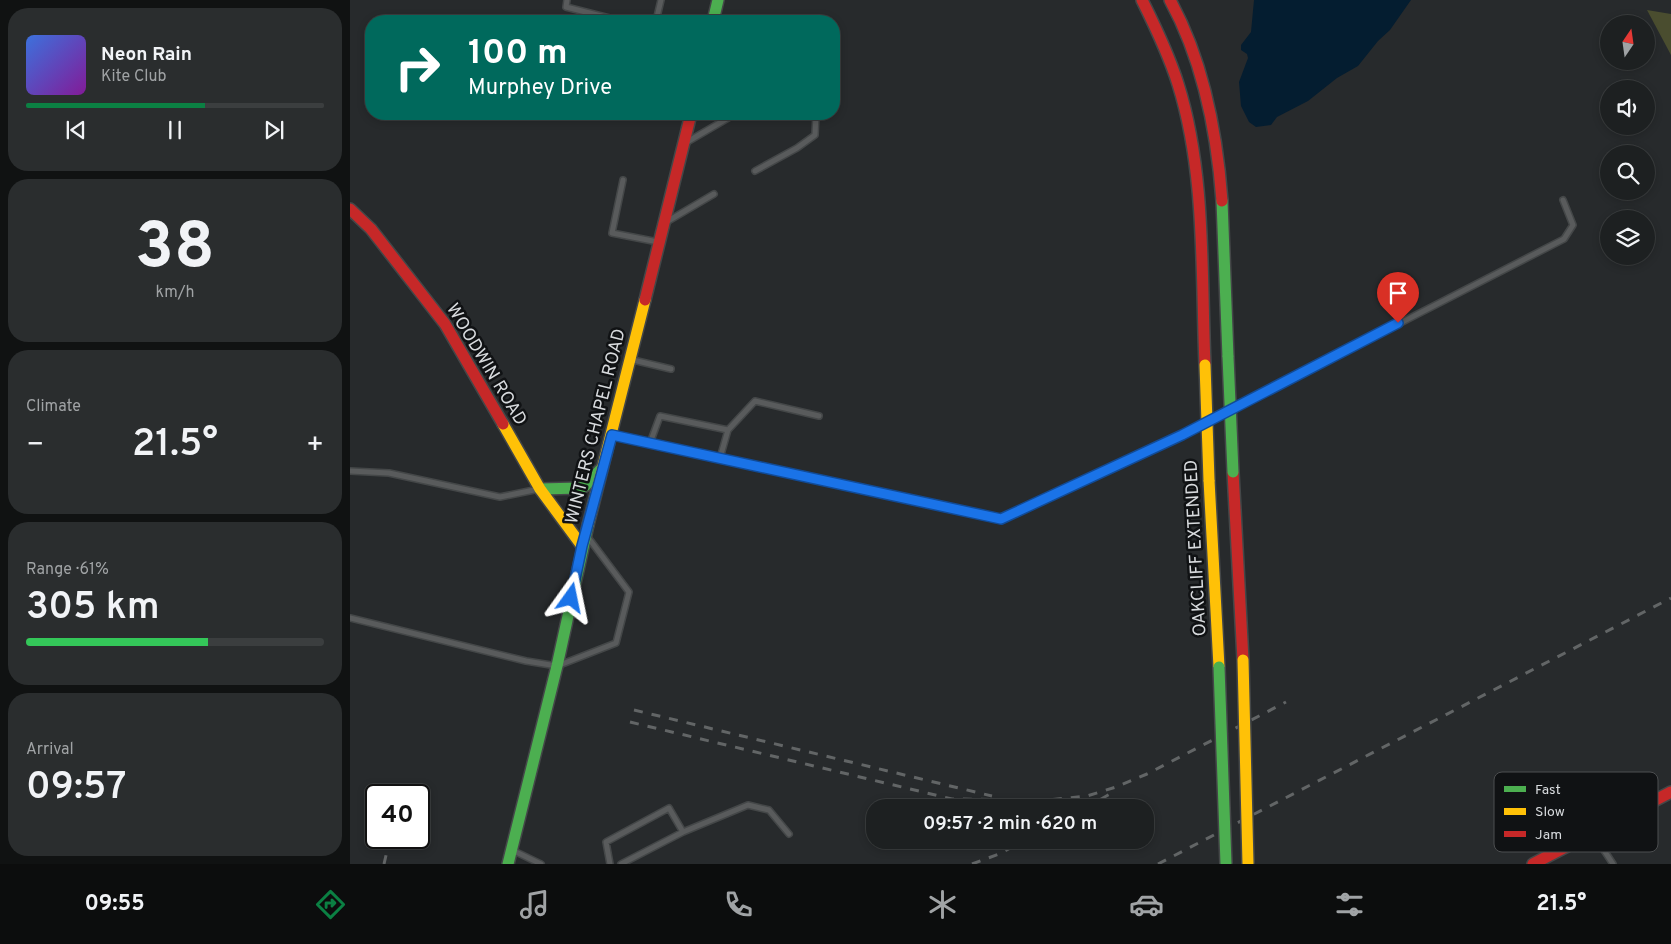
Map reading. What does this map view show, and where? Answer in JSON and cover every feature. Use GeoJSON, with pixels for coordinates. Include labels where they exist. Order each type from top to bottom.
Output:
{"type":"FeatureCollection","features":[{"type":"Feature","properties":{"kind":"main road"},"geometry":{"type":"LineString","coordinates":[[714,15],[718,0]]}},
{"type":"Feature","properties":{"kind":"main road","name":"OAKCLIFF EXTENDED"},"geometry":{"type":"LineString","coordinates":[[1142,0],[1150,13],[1185,108],[1194,162],[1219,667],[1226,864]]}},
{"type":"Feature","properties":{"kind":"main road"},"geometry":{"type":"LineString","coordinates":[[1170,0],[1192,51],[1208,101],[1219,164],[1243,660],[1248,864]]}},
{"type":"Feature","properties":{"kind":"main road","name":"WINTERS CHAPEL ROAD"},"geometry":{"type":"LineString","coordinates":[[508,864],[557,666],[585,533],[612,435],[690,120]]}},
{"type":"Feature","properties":{"kind":"main road","name":"WOODWIN ROAD"},"geometry":{"type":"LineString","coordinates":[[350,209],[370,229],[445,324],[540,489],[582,546]]}},
{"type":"Feature","properties":{"kind":"main road"},"geometry":{"type":"LineString","coordinates":[[540,489],[585,486],[603,468]]}},
{"type":"Feature","properties":{"kind":"main road"},"geometry":{"type":"LineString","coordinates":[[1658,799],[1671,792]]}},
{"type":"Feature","properties":{"kind":"main road"},"geometry":{"type":"LineString","coordinates":[[1533,864],[1556,852]]}},
{"type":"Feature","properties":{"kind":"lane"},"geometry":{"type":"LineString","coordinates":[[567,0],[566,7],[597,15]]}},
{"type":"Feature","properties":{"kind":"lane"},"geometry":{"type":"LineString","coordinates":[[657,15],[661,0]]}},
{"type":"Feature","properties":{"kind":"lane"},"geometry":{"type":"LineString","coordinates":[[684,143],[724,120]]}},
{"type":"Feature","properties":{"kind":"lane"},"geometry":{"type":"LineString","coordinates":[[755,171],[797,148],[815,135],[816,120]]}},
{"type":"Feature","properties":{"kind":"lane"},"geometry":{"type":"LineString","coordinates":[[623,180],[612,233],[659,242]]}},
{"type":"Feature","properties":{"kind":"lane"},"geometry":{"type":"LineString","coordinates":[[663,224],[714,194]]}},
{"type":"Feature","properties":{"kind":"lane"},"geometry":{"type":"LineString","coordinates":[[612,435],[1001,519],[1182,435],[1564,239],[1573,224],[1563,200]]}},
{"type":"Feature","properties":{"kind":"lane"},"geometry":{"type":"LineString","coordinates":[[630,359],[671,369]]}},
{"type":"Feature","properties":{"kind":"lane"},"geometry":{"type":"LineString","coordinates":[[720,458],[728,430],[755,401],[819,416]]}},
{"type":"Feature","properties":{"kind":"lane"},"geometry":{"type":"LineString","coordinates":[[650,443],[660,416],[728,430]]}},
{"type":"Feature","properties":{"kind":"lane"},"geometry":{"type":"LineString","coordinates":[[350,471],[389,473],[500,497],[540,489]]}},
{"type":"Feature","properties":{"kind":"lane"},"geometry":{"type":"LineString","coordinates":[[350,618],[526,661],[557,666],[616,643],[629,592],[585,533]]}},
{"type":"Feature","properties":{"kind":"lane"},"geometry":{"type":"LineString","coordinates":[[621,864],[683,832],[748,805],[769,810],[789,834]]}},
{"type":"Feature","properties":{"kind":"lane"},"geometry":{"type":"LineString","coordinates":[[610,864],[606,842],[668,808],[683,832]]}},
{"type":"Feature","properties":{"kind":"lane"},"geometry":{"type":"LineString","coordinates":[[512,850],[541,864]]}},
{"type":"Feature","properties":{"kind":"lane"},"geometry":{"type":"LineString","coordinates":[[1605,852],[1613,864]]}},
{"type":"Feature","properties":{"kind":"green space"},"geometry":{"type":"Polygon","coordinates":[[[1647,10],[1671,14],[1671,55],[1655,25],[1655,15],[1650,15],[1647,10]]]}},
{"type":"Feature","properties":{"kind":"water"},"geometry":{"type":"Polygon","coordinates":[[[1254,0],[1411,0],[1390,30],[1378,41],[1358,66],[1337,78],[1308,101],[1277,117],[1271,125],[1256,127],[1249,122],[1241,106],[1239,82],[1248,58],[1247,54],[1241,50],[1241,45],[1251,32],[1254,0]]]}},
{"type":"Feature","properties":{"kind":"railway"},"geometry":{"type":"LineString","coordinates":[[1158,864],[1671,598]]}},
{"type":"Feature","properties":{"kind":"railway"},"geometry":{"type":"LineString","coordinates":[[630,722],[952,799],[1047,800],[1087,796],[1116,787],[1147,774],[1286,702]]}},
{"type":"Feature","properties":{"kind":"railway"},"geometry":{"type":"LineString","coordinates":[[634,710],[992,796]]}},
{"type":"Feature","properties":{"kind":"railway"},"geometry":{"type":"LineString","coordinates":[[1101,799],[1110,794]]}},
{"type":"Feature","properties":{"kind":"railway"},"geometry":{"type":"LineString","coordinates":[[384,864],[387,849]]}},
{"type":"Feature","properties":{"kind":"railway"},"geometry":{"type":"LineString","coordinates":[[972,864],[1008,849]]}},
{"type":"Feature","properties":{"kind":"traffic: fast"},"geometry":{"type":"LineString","coordinates":[[714,15],[718,0]]}},
{"type":"Feature","properties":{"kind":"traffic: fast"},"geometry":{"type":"LineString","coordinates":[[1222,201],[1228,357]]}},
{"type":"Feature","properties":{"kind":"traffic: fast"},"geometry":{"type":"LineString","coordinates":[[1228,357],[1233,472]]}},
{"type":"Feature","properties":{"kind":"traffic: fast"},"geometry":{"type":"LineString","coordinates":[[540,489],[580,488],[585,486],[600,470]]}},
{"type":"Feature","properties":{"kind":"traffic: fast"},"geometry":{"type":"LineString","coordinates":[[508,864],[557,666],[588,525]]}},
{"type":"Feature","properties":{"kind":"traffic: fast"},"geometry":{"type":"LineString","coordinates":[[1219,667],[1226,864]]}},
{"type":"Feature","properties":{"kind":"traffic: slow"},"geometry":{"type":"LineString","coordinates":[[588,525],[645,300]]}},
{"type":"Feature","properties":{"kind":"traffic: slow"},"geometry":{"type":"LineString","coordinates":[[1205,365],[1209,480]]}},
{"type":"Feature","properties":{"kind":"traffic: slow"},"geometry":{"type":"LineString","coordinates":[[503,424],[540,489],[582,546]]}},
{"type":"Feature","properties":{"kind":"traffic: slow"},"geometry":{"type":"LineString","coordinates":[[1209,480],[1219,667]]}},
{"type":"Feature","properties":{"kind":"traffic: slow"},"geometry":{"type":"LineString","coordinates":[[1243,660],[1248,864]]}},
{"type":"Feature","properties":{"kind":"traffic: jam"},"geometry":{"type":"LineString","coordinates":[[1142,0],[1174,73],[1187,118],[1198,188],[1205,365]]}},
{"type":"Feature","properties":{"kind":"traffic: jam"},"geometry":{"type":"LineString","coordinates":[[1170,0],[1182,23],[1200,72],[1212,123],[1222,201]]}},
{"type":"Feature","properties":{"kind":"traffic: jam"},"geometry":{"type":"LineString","coordinates":[[645,300],[690,120]]}},
{"type":"Feature","properties":{"kind":"traffic: jam"},"geometry":{"type":"LineString","coordinates":[[350,209],[371,229],[445,324],[503,424]]}},
{"type":"Feature","properties":{"kind":"traffic: jam"},"geometry":{"type":"LineString","coordinates":[[1233,472],[1243,660]]}},
{"type":"Feature","properties":{"kind":"traffic: jam"},"geometry":{"type":"LineString","coordinates":[[1658,799],[1671,792]]}},
{"type":"Feature","properties":{"kind":"traffic: jam"},"geometry":{"type":"LineString","coordinates":[[1533,864],[1556,852]]}},
{"type":"Feature","properties":{"kind":"route"},"geometry":{"type":"LineString","coordinates":[[571,598],[582,546],[612,435],[1001,519],[1182,435],[1398,323]]}}]}
